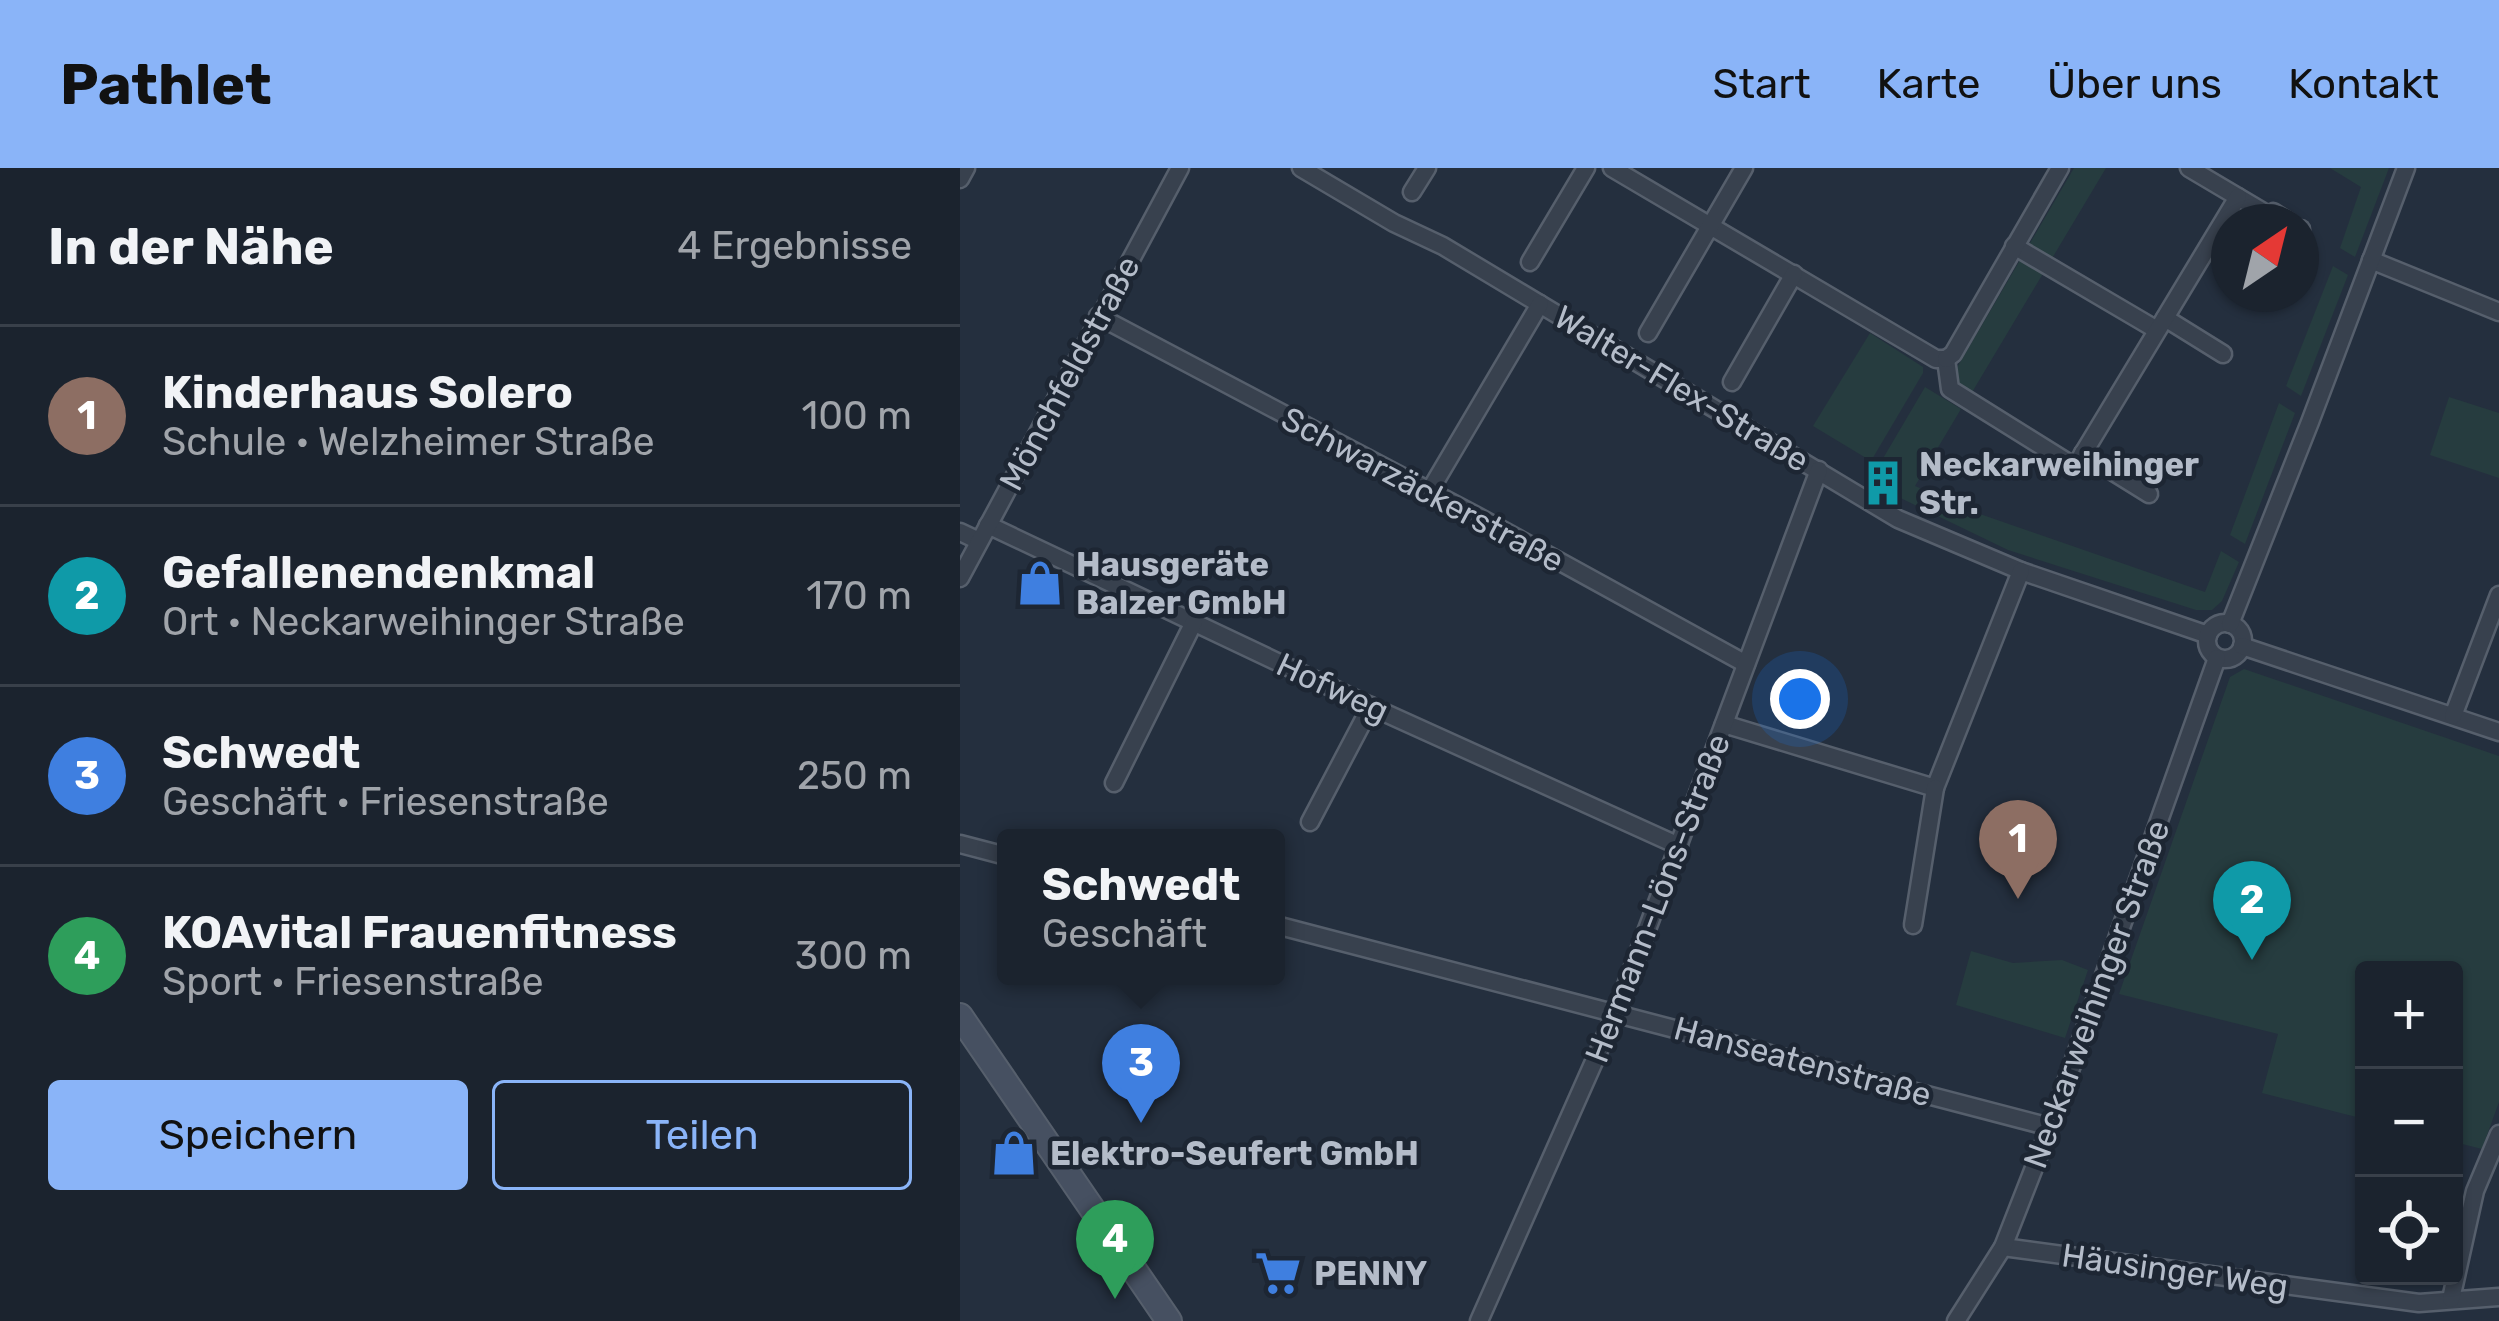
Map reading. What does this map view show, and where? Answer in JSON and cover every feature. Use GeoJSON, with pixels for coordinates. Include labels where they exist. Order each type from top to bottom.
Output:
{"type":"FeatureCollection","features":[{"type":"Feature","properties":{"kind":"main road"},"geometry":{"type":"LineString","coordinates":[[960,1016],[1168,1321]]}},
{"type":"Feature","properties":{"kind":"street"},"geometry":{"type":"LineString","coordinates":[[960,179],[966,168]]}},
{"type":"Feature","properties":{"kind":"street","name":"Mönchfeldstraße"},"geometry":{"type":"LineString","coordinates":[[960,578],[1180,168]]}},
{"type":"Feature","properties":{"kind":"street","name":"Walter-Flex-Straße"},"geometry":{"type":"LineString","coordinates":[[1301,168],[1394,223],[1443,245],[1898,519],[2021,571],[2208,635]]}},
{"type":"Feature","properties":{"kind":"street"},"geometry":{"type":"LineString","coordinates":[[1412,192],[1427,168]]}},
{"type":"Feature","properties":{"kind":"street"},"geometry":{"type":"LineString","coordinates":[[1530,262],[1586,168]]}},
{"type":"Feature","properties":{"kind":"street"},"geometry":{"type":"LineString","coordinates":[[1612,168],[1936,359],[1953,354],[2060,168]]}},
{"type":"Feature","properties":{"kind":"street"},"geometry":{"type":"LineString","coordinates":[[1648,333],[1744,168]]}},
{"type":"Feature","properties":{"kind":"street"},"geometry":{"type":"LineString","coordinates":[[2189,168],[2250,204]]}},
{"type":"Feature","properties":{"kind":"street"},"geometry":{"type":"LineString","coordinates":[[2230,624],[2406,168]]}},
{"type":"Feature","properties":{"kind":"street"},"geometry":{"type":"LineString","coordinates":[[1946,359],[1950,389],[2075,467],[2238,197]]}},
{"type":"Feature","properties":{"kind":"street"},"geometry":{"type":"LineString","coordinates":[[2014,246],[2223,354]]}},
{"type":"Feature","properties":{"kind":"street"},"geometry":{"type":"LineString","coordinates":[[2371,260],[2499,313]]}},
{"type":"Feature","properties":{"kind":"street"},"geometry":{"type":"LineString","coordinates":[[1732,382],[1794,274]]}},
{"type":"Feature","properties":{"kind":"street"},"geometry":{"type":"LineString","coordinates":[[1430,492],[1540,304]]}},
{"type":"Feature","properties":{"kind":"street","name":"Schwarzäckerstraße"},"geometry":{"type":"LineString","coordinates":[[1098,316],[1746,664]]}},
{"type":"Feature","properties":{"kind":"street"},"geometry":{"type":"LineString","coordinates":[[2084,453],[2149,494]]}},
{"type":"Feature","properties":{"kind":"street","name":"Hermann-Löns-Straße"},"geometry":{"type":"LineString","coordinates":[[1479,1321],[1616,1012],[1819,470]]}},
{"type":"Feature","properties":{"kind":"street","name":"Hofweg"},"geometry":{"type":"LineString","coordinates":[[960,532],[983,533],[1194,622],[1679,846]]}},
{"type":"Feature","properties":{"kind":"street"},"geometry":{"type":"LineString","coordinates":[[1913,925],[1935,788],[2021,571]]}},
{"type":"Feature","properties":{"kind":"street"},"geometry":{"type":"LineString","coordinates":[[2453,716],[2499,595]]}},
{"type":"Feature","properties":{"kind":"street"},"geometry":{"type":"LineString","coordinates":[[1114,783],[1194,622]]}},
{"type":"Feature","properties":{"kind":"street"},"geometry":{"type":"LineString","coordinates":[[2230,624],[2242,635],[2242,646],[2235,657],[2223,660],[2209,650],[2208,635],[2217,625],[2230,624]]}},
{"type":"Feature","properties":{"kind":"street"},"geometry":{"type":"LineString","coordinates":[[2242,646],[2499,732]]}},
{"type":"Feature","properties":{"kind":"street","name":"Neckarweihinger Straße"},"geometry":{"type":"LineString","coordinates":[[1956,1321],[2003,1247],[2217,658]]}},
{"type":"Feature","properties":{"kind":"street"},"geometry":{"type":"LineString","coordinates":[[1310,822],[1371,706]]}},
{"type":"Feature","properties":{"kind":"street"},"geometry":{"type":"LineString","coordinates":[[1724,724],[1935,788]]}},
{"type":"Feature","properties":{"kind":"street"},"geometry":{"type":"LineString","coordinates":[[960,844],[997,854]]}},
{"type":"Feature","properties":{"kind":"street","name":"Hanseatenstraße"},"geometry":{"type":"LineString","coordinates":[[1285,927],[2050,1127]]}},
{"type":"Feature","properties":{"kind":"street"},"geometry":{"type":"LineString","coordinates":[[2451,1299],[2475,1191],[2499,1134]]}},
{"type":"Feature","properties":{"kind":"street","name":"Häusinger Weg"},"geometry":{"type":"LineString","coordinates":[[2003,1247],[2420,1312],[2451,1299],[2499,1297]]}},
{"type":"Feature","properties":{"kind":"green space"},"geometry":{"type":"Polygon","coordinates":[[[2074,168],[2106,168],[1971,394],[1960,385],[1955,371],[2074,168]]]}},
{"type":"Feature","properties":{"kind":"green space"},"geometry":{"type":"Polygon","coordinates":[[[2330,168],[2389,168],[2355,257],[2340,248],[2361,187],[2330,168]]]}},
{"type":"Feature","properties":{"kind":"green space"},"geometry":{"type":"Polygon","coordinates":[[[2333,266],[2348,275],[2301,396],[2286,386],[2315,312],[2319,312],[2333,266]]]}},
{"type":"Feature","properties":{"kind":"green space"},"geometry":{"type":"Polygon","coordinates":[[[1870,333],[1923,367],[1871,461],[1813,426],[1870,333]]]}},
{"type":"Feature","properties":{"kind":"green space"},"geometry":{"type":"Polygon","coordinates":[[[1925,387],[1961,409],[1915,486],[1980,514],[2205,592],[2221,551],[2239,562],[2222,601],[2212,610],[2196,610],[2008,550],[1888,492],[1893,483],[1875,472],[1925,387]]]}},
{"type":"Feature","properties":{"kind":"green space"},"geometry":{"type":"Polygon","coordinates":[[[2449,397],[2499,413],[2499,478],[2430,455],[2449,397]]]}},
{"type":"Feature","properties":{"kind":"green space"},"geometry":{"type":"Polygon","coordinates":[[[2279,403],[2295,413],[2245,544],[2230,535],[2279,403]]]}},
{"type":"Feature","properties":{"kind":"green space"},"geometry":{"type":"Polygon","coordinates":[[[2244,669],[2499,756],[2499,1102],[2482,1149],[2463,1144],[2463,961],[2355,961],[2355,1117],[2262,1093],[2278,1034],[2119,994],[2230,677],[2244,669]]]}},
{"type":"Feature","properties":{"kind":"green space"},"geometry":{"type":"Polygon","coordinates":[[[1971,951],[2013,963],[2062,960],[2088,970],[2065,1038],[1956,1005],[1971,951]]]}},
{"type":"Feature","properties":{"kind":"place","name":"Neckarweihinger Str."},"geometry":{"type":"Point","coordinates":[1883,483]}},
{"type":"Feature","properties":{"kind":"place","name":"Hausgeräte Balzer GmbH"},"geometry":{"type":"Point","coordinates":[1040,583]}},
{"type":"Feature","properties":{"kind":"place","name":"Kinderhaus Solero"},"geometry":{"type":"Point","coordinates":[2018,899]}},
{"type":"Feature","properties":{"kind":"place","name":"Gefallenendenkmal"},"geometry":{"type":"Point","coordinates":[2252,960]}},
{"type":"Feature","properties":{"kind":"place","name":"Schwedt"},"geometry":{"type":"Point","coordinates":[1141,1123]}},
{"type":"Feature","properties":{"kind":"place","name":"Elektro-Seufert GmbH"},"geometry":{"type":"Point","coordinates":[1014,1153]}},
{"type":"Feature","properties":{"kind":"place","name":"PENNY"},"geometry":{"type":"Point","coordinates":[1278,1273]}},
{"type":"Feature","properties":{"kind":"place","name":"KOAvital Frauenfitness"},"geometry":{"type":"Point","coordinates":[1115,1299]}}]}
